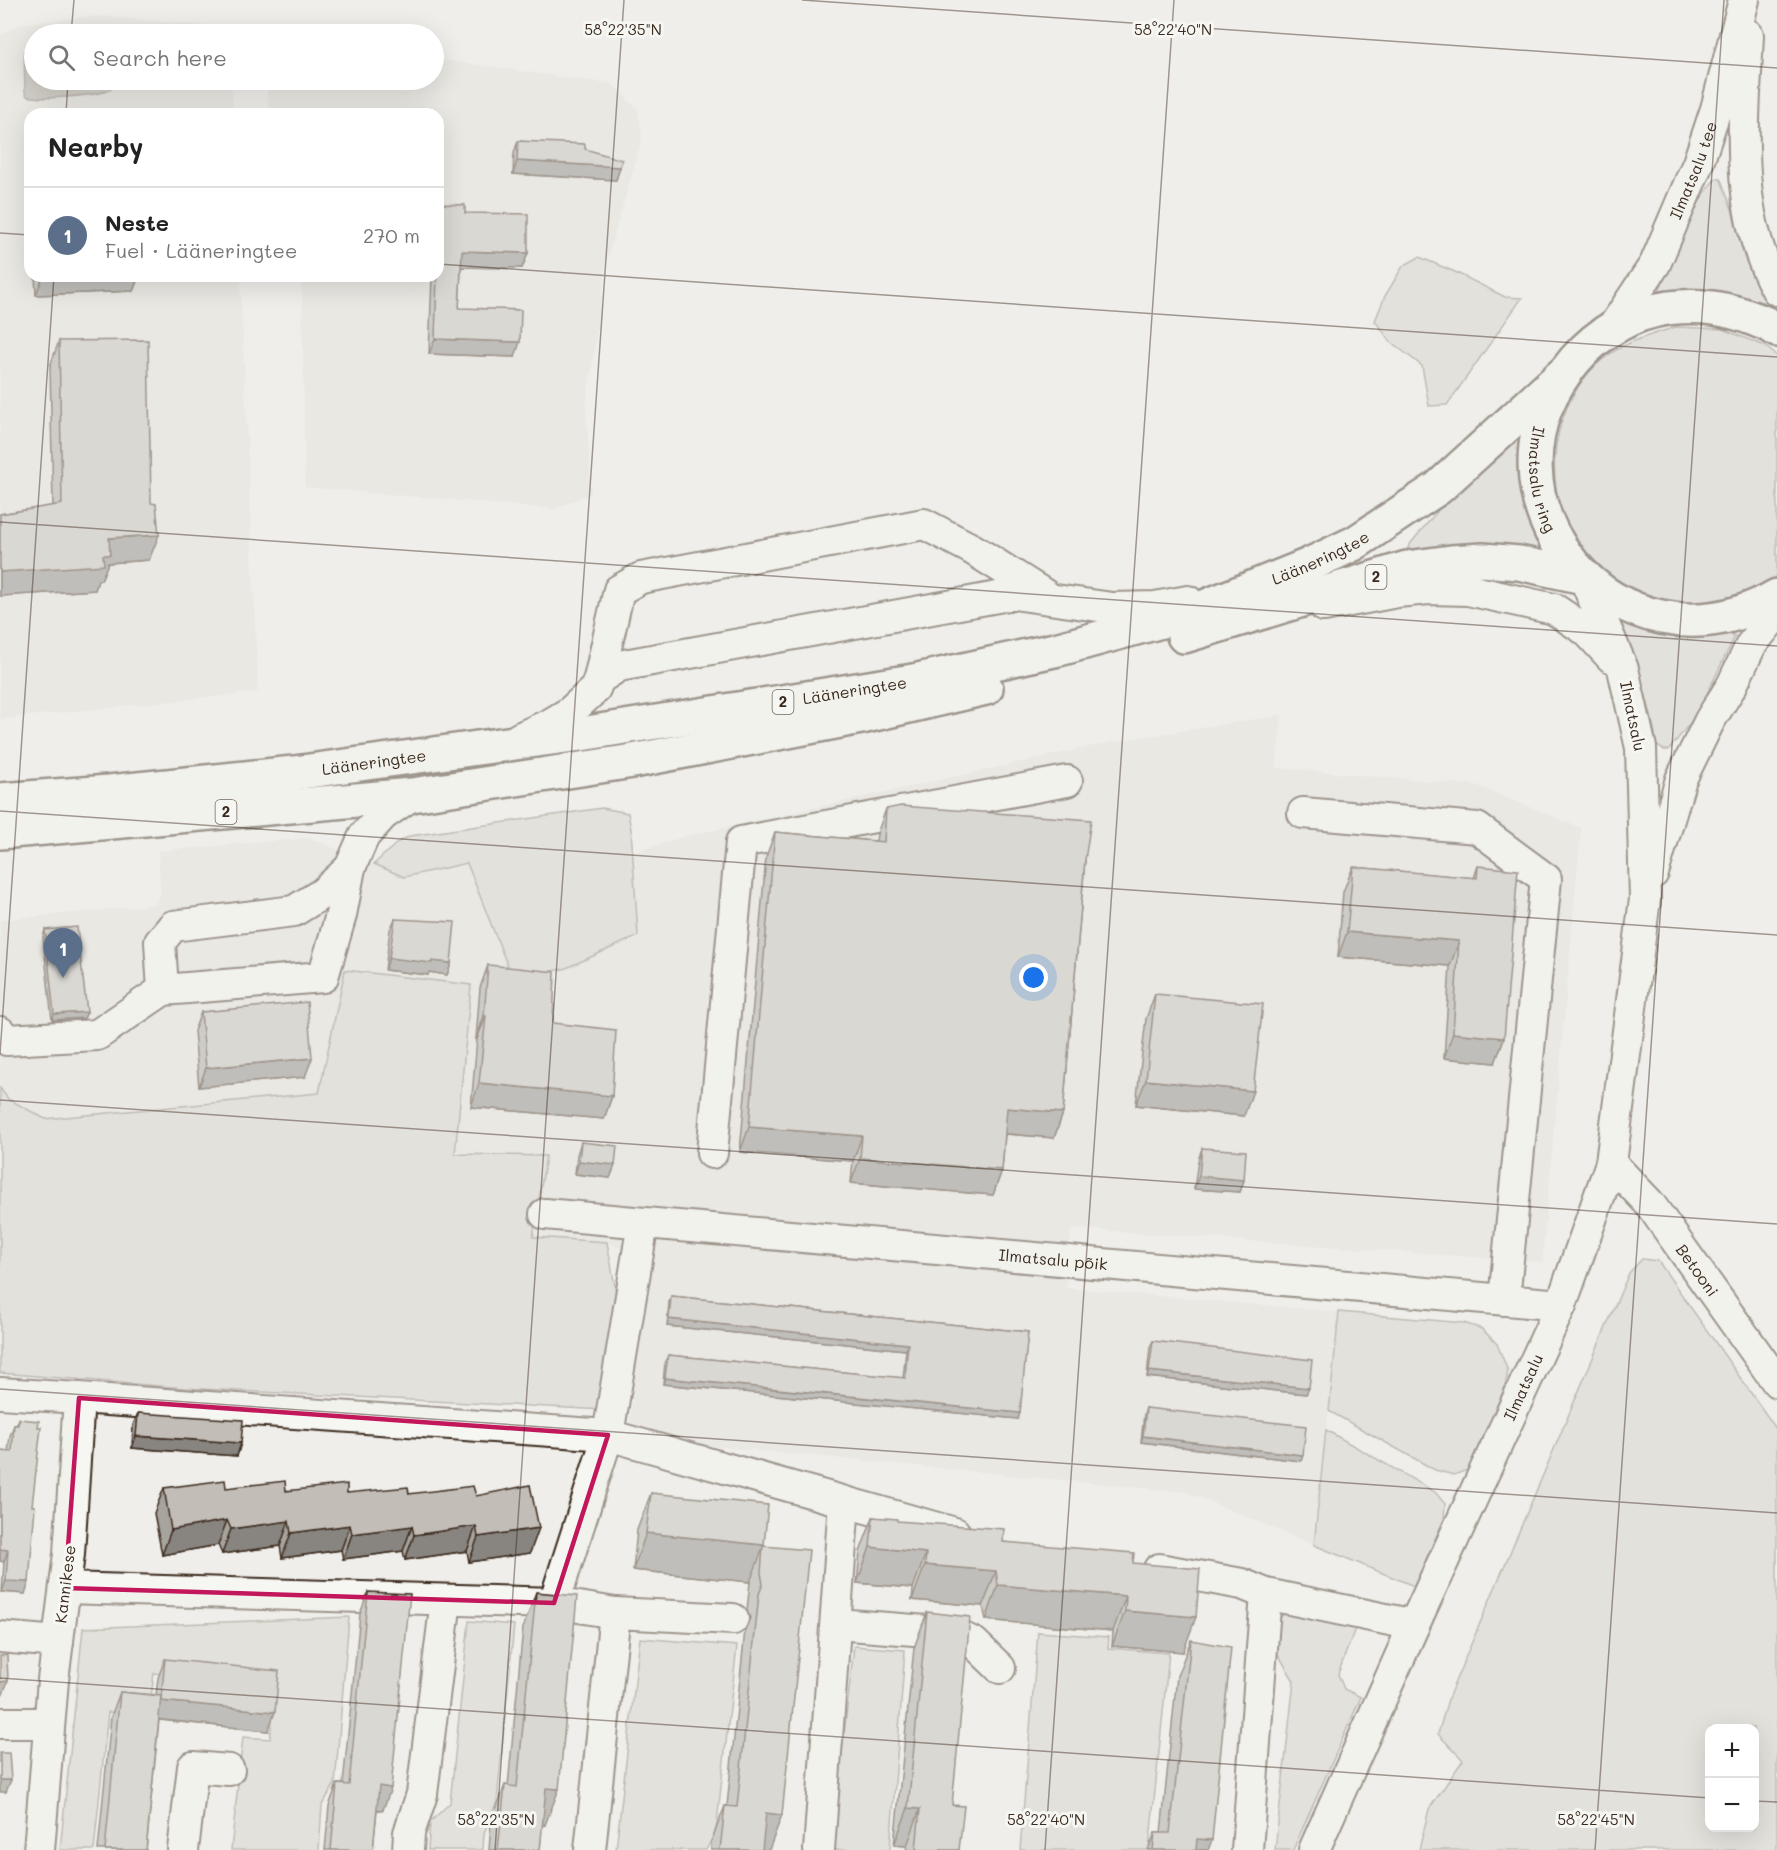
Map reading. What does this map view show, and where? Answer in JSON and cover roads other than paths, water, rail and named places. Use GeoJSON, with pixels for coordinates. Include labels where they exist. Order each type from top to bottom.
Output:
{"type":"FeatureCollection","features":[{"type":"Feature","properties":{"kind":"highway","name":"Ilmatsalu ring"},"geometry":{"type":"LineString","coordinates":[[1777,330],[1734,310],[1693,305],[1651,310],[1613,327],[1585,348],[1563,374],[1543,414],[1535,457],[1540,502],[1557,543],[1584,577],[1614,600],[1647,614],[1683,621],[1720,619],[1755,609],[1777,596]]}},
{"type":"Feature","properties":{"kind":"highway","name":"Lääneringtee"},"geometry":{"type":"LineString","coordinates":[[0,800],[109,792],[294,773],[581,734],[913,681],[1059,650],[1187,614],[1309,565],[1355,543],[1437,488],[1563,374]]}},
{"type":"Feature","properties":{"kind":"highway","name":"Lääneringtee"},"geometry":{"type":"LineString","coordinates":[[0,832],[412,795],[633,760],[866,716],[1058,672],[1395,572],[1429,565],[1483,560],[1520,563],[1584,577]]}},
{"type":"Feature","properties":{"kind":"street","name":"Ilmatsalu tee"},"geometry":{"type":"LineString","coordinates":[[1613,327],[1655,264],[1698,163],[1716,109],[1744,0]]}},
{"type":"Feature","properties":{"kind":"street"},"geometry":{"type":"LineString","coordinates":[[1750,0],[1743,151],[1749,215],[1766,271],[1777,290]]}},
{"type":"Feature","properties":{"kind":"street"},"geometry":{"type":"LineString","coordinates":[[505,744],[550,724],[570,712],[595,689],[619,590],[641,578],[924,524],[972,549],[1053,600]]}},
{"type":"Feature","properties":{"kind":"street","name":"Ilmatsalu"},"geometry":{"type":"LineString","coordinates":[[1314,1850],[1413,1625],[1562,1305],[1611,1162],[1645,899],[1641,748],[1623,669],[1584,577]]}},
{"type":"Feature","properties":{"kind":"street"},"geometry":{"type":"LineString","coordinates":[[599,679],[619,666],[1014,594],[1112,608],[1155,607],[1252,587]]}},
{"type":"Feature","properties":{"kind":"street"},"geometry":{"type":"LineString","coordinates":[[1174,639],[1396,592],[1429,589],[1468,591],[1554,609],[1587,632],[1623,669]]}},
{"type":"Feature","properties":{"kind":"street","name":"Ilmatsalu"},"geometry":{"type":"LineString","coordinates":[[1645,899],[1681,779],[1751,645],[1777,613]]}},
{"type":"Feature","properties":{"kind":"street"},"geometry":{"type":"LineString","coordinates":[[712,1153],[741,842],[1067,781]]}},
{"type":"Feature","properties":{"kind":"street"},"geometry":{"type":"LineString","coordinates":[[0,1032],[6,1040],[97,1035],[162,990],[323,977],[341,915],[350,868],[364,836],[384,815],[412,795]]}},
{"type":"Feature","properties":{"kind":"street"},"geometry":{"type":"LineString","coordinates":[[1303,813],[1477,828],[1546,879],[1504,1300]]}},
{"type":"Feature","properties":{"kind":"street"},"geometry":{"type":"LineString","coordinates":[[162,990],[160,942],[172,926],[294,912],[323,893],[350,868]]}},
{"type":"Feature","properties":{"kind":"street","name":"Betooni"},"geometry":{"type":"LineString","coordinates":[[1611,1162],[1650,1204],[1777,1382]]}},
{"type":"Feature","properties":{"kind":"street","name":"Ilmatsalu põik"},"geometry":{"type":"LineString","coordinates":[[545,1214],[1562,1305]]}},
{"type":"Feature","properties":{"kind":"street"},"geometry":{"type":"LineString","coordinates":[[554,1603],[608,1435],[643,1223]]}},
{"type":"Feature","properties":{"kind":"street"},"geometry":{"type":"LineString","coordinates":[[0,1393],[608,1435],[960,1534],[983,1538]]}},
{"type":"Feature","properties":{"kind":"street","name":"Kannikese"},"geometry":{"type":"LineString","coordinates":[[39,1850],[58,1642],[69,1554],[79,1398]]}},
{"type":"Feature","properties":{"kind":"street"},"geometry":{"type":"LineString","coordinates":[[819,1850],[844,1502]]}},
{"type":"Feature","properties":{"kind":"street"},"geometry":{"type":"LineString","coordinates":[[1132,1565],[1242,1584],[1266,1594],[1413,1625]]}},
{"type":"Feature","properties":{"kind":"street"},"geometry":{"type":"LineString","coordinates":[[65,1588],[554,1603],[615,1613],[733,1619]]}},
{"type":"Feature","properties":{"kind":"street"},"geometry":{"type":"LineString","coordinates":[[1247,1850],[1266,1594]]}},
{"type":"Feature","properties":{"kind":"street"},"geometry":{"type":"LineString","coordinates":[[408,1850],[409,1833],[422,1794],[446,1600]]}},
{"type":"Feature","properties":{"kind":"street"},"geometry":{"type":"LineString","coordinates":[[590,1850],[615,1613]]}},
{"type":"Feature","properties":{"kind":"street"},"geometry":{"type":"LineString","coordinates":[[836,1624],[953,1633],[974,1643],[1000,1668]]}},
{"type":"Feature","properties":{"kind":"street"},"geometry":{"type":"LineString","coordinates":[[0,1637],[58,1642]]}},
{"type":"Feature","properties":{"kind":"street"},"geometry":{"type":"LineString","coordinates":[[0,1722],[50,1723]]}},
{"type":"Feature","properties":{"kind":"street"},"geometry":{"type":"LineString","coordinates":[[183,1850],[193,1767],[229,1770]]}},
{"type":"Feature","properties":{"kind":"place","name":"Neste"},"geometry":{"type":"Point","coordinates":[63,978]}}]}
